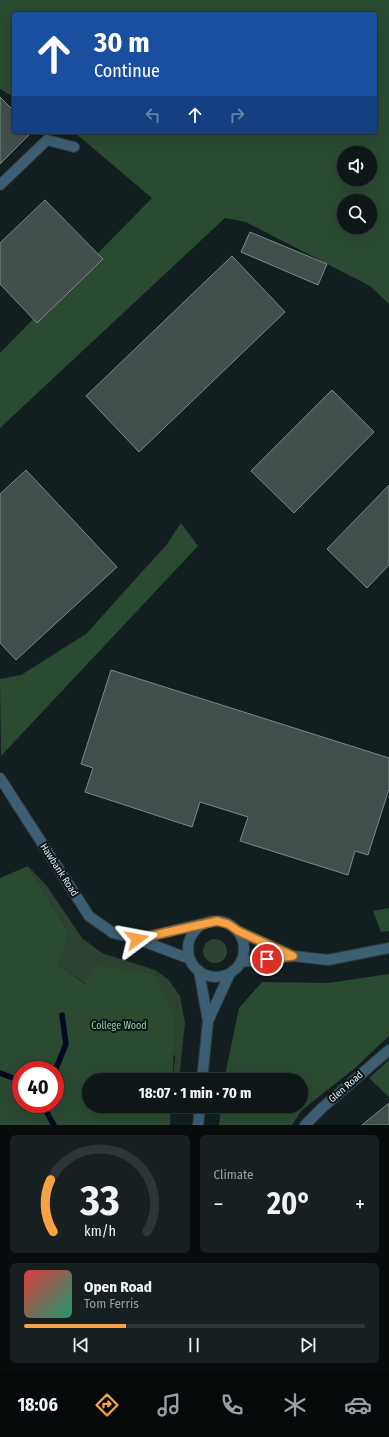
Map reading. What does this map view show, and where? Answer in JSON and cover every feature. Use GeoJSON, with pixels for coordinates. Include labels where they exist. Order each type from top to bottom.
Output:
{"type":"FeatureCollection","features":[{"type":"Feature","properties":{"kind":"street"},"geometry":{"type":"LineString","coordinates":[[0,185],[47,140],[74,147]]}},
{"type":"Feature","properties":{"kind":"street","name":"Hawbank Road"},"geometry":{"type":"LineString","coordinates":[[0,778],[89,916],[113,933],[137,939],[190,959]]}},
{"type":"Feature","properties":{"kind":"street"},"geometry":{"type":"LineString","coordinates":[[203,1073],[208,1021],[199,971],[190,959],[188,945],[194,932],[205,923],[217,921],[228,924],[238,931],[293,956]]}},
{"type":"Feature","properties":{"kind":"street","name":"Hawbank Road"},"geometry":{"type":"LineString","coordinates":[[137,939],[205,923]]}},
{"type":"Feature","properties":{"kind":"street"},"geometry":{"type":"LineString","coordinates":[[208,1021],[230,974],[241,962],[244,946],[238,931]]}},
{"type":"Feature","properties":{"kind":"street"},"geometry":{"type":"LineString","coordinates":[[241,962],[293,956],[328,960],[389,948]]}},
{"type":"Feature","properties":{"kind":"street"},"geometry":{"type":"LineString","coordinates":[[199,971],[214,977],[230,974]]}},
{"type":"Feature","properties":{"kind":"street","name":"Glen Road"},"geometry":{"type":"LineString","coordinates":[[305,1125],[322,1108],[389,1050]]}},
{"type":"Feature","properties":{"kind":"street"},"geometry":{"type":"LineString","coordinates":[[198,1125],[199,1113]]}},
{"type":"Feature","properties":{"kind":"green space"},"geometry":{"type":"Polygon","coordinates":[[[0,0],[389,0],[389,304],[370,286],[246,222],[225,218],[0,428],[0,353],[152,198],[76,134],[377,134],[377,12],[12,12],[12,96],[0,89],[0,0]]]}},
{"type":"Feature","properties":{"kind":"green space"},"geometry":{"type":"Polygon","coordinates":[[[181,523],[198,546],[1,756],[0,679],[21,675],[86,634],[167,544],[181,523]]]}},
{"type":"Feature","properties":{"kind":"green space"},"geometry":{"type":"Polygon","coordinates":[[[28,866],[47,886],[82,938],[102,953],[155,970],[168,979],[180,996],[185,1023],[180,1073],[174,1073],[175,1056],[86,984],[59,965],[69,933],[28,866]]]}},
{"type":"Feature","properties":{"kind":"green space","name":"College Wood"},"geometry":{"type":"Polygon","coordinates":[[[28,866],[69,933],[59,965],[85,984],[96,966],[153,974],[174,1014],[173,1073],[82,1073],[82,1113],[171,1113],[170,1125],[0,1125],[0,878],[28,866]]]}},
{"type":"Feature","properties":{"kind":"green space"},"geometry":{"type":"Polygon","coordinates":[[[389,908],[389,931],[381,932],[373,911],[389,908]]]}},
{"type":"Feature","properties":{"kind":"green space"},"geometry":{"type":"Polygon","coordinates":[[[215,939],[224,942],[227,951],[224,960],[215,963],[206,960],[203,951],[206,942],[215,939]]]}},
{"type":"Feature","properties":{"kind":"green space"},"geometry":{"type":"Polygon","coordinates":[[[389,974],[389,1036],[355,1068],[308,1105],[308,1073],[225,1073],[239,1008],[262,982],[328,983],[389,974]]]}},
{"type":"Feature","properties":{"kind":"green space"},"geometry":{"type":"Polygon","coordinates":[[[389,1060],[389,1097],[369,1078],[389,1060]]]}},
{"type":"Feature","properties":{"kind":"green space"},"geometry":{"type":"Polygon","coordinates":[[[220,1113],[300,1113],[292,1125],[219,1125],[220,1113]]]}},
{"type":"Feature","properties":{"kind":"building"},"geometry":{"type":"Polygon","coordinates":[[[0,97],[12,109],[12,134],[30,134],[0,164],[0,97]]]}},
{"type":"Feature","properties":{"kind":"building"},"geometry":{"type":"Polygon","coordinates":[[[45,200],[103,259],[37,323],[0,284],[0,243],[45,200]]]}},
{"type":"Feature","properties":{"kind":"building"},"geometry":{"type":"Polygon","coordinates":[[[250,232],[327,264],[318,285],[241,252],[250,232]]]}},
{"type":"Feature","properties":{"kind":"building"},"geometry":{"type":"Polygon","coordinates":[[[232,256],[285,312],[139,452],[86,396],[232,256]]]}},
{"type":"Feature","properties":{"kind":"building"},"geometry":{"type":"Polygon","coordinates":[[[332,390],[374,432],[294,513],[251,471],[332,390]]]}},
{"type":"Feature","properties":{"kind":"building"},"geometry":{"type":"Polygon","coordinates":[[[26,470],[117,567],[16,660],[0,643],[0,494],[26,470]]]}},
{"type":"Feature","properties":{"kind":"building"},"geometry":{"type":"Polygon","coordinates":[[[389,485],[389,565],[367,588],[327,549],[389,485]]]}},
{"type":"Feature","properties":{"kind":"building"},"geometry":{"type":"Polygon","coordinates":[[[111,670],[389,758],[389,789],[368,855],[355,851],[348,875],[240,841],[248,817],[200,802],[192,827],[85,792],[93,768],[81,764],[111,670]]]}},
{"type":"Feature","properties":{"kind":"building"},"geometry":{"type":"Polygon","coordinates":[[[389,1103],[389,1125],[362,1125],[389,1103]]]}},
{"type":"Feature","properties":{"kind":"waterway"},"geometry":{"type":"LineString","coordinates":[[59,1061],[66,1044],[62,1015]]}},
{"type":"Feature","properties":{"kind":"waterway"},"geometry":{"type":"LineString","coordinates":[[0,1073],[12,1078]]}},
{"type":"Feature","properties":{"kind":"waterway"},"geometry":{"type":"LineString","coordinates":[[47,1113],[54,1125]]}},
{"type":"Feature","properties":{"kind":"route"},"geometry":{"type":"LineString","coordinates":[[137,939],[217,921],[228,924],[238,931],[293,956],[267,959]]}}]}
